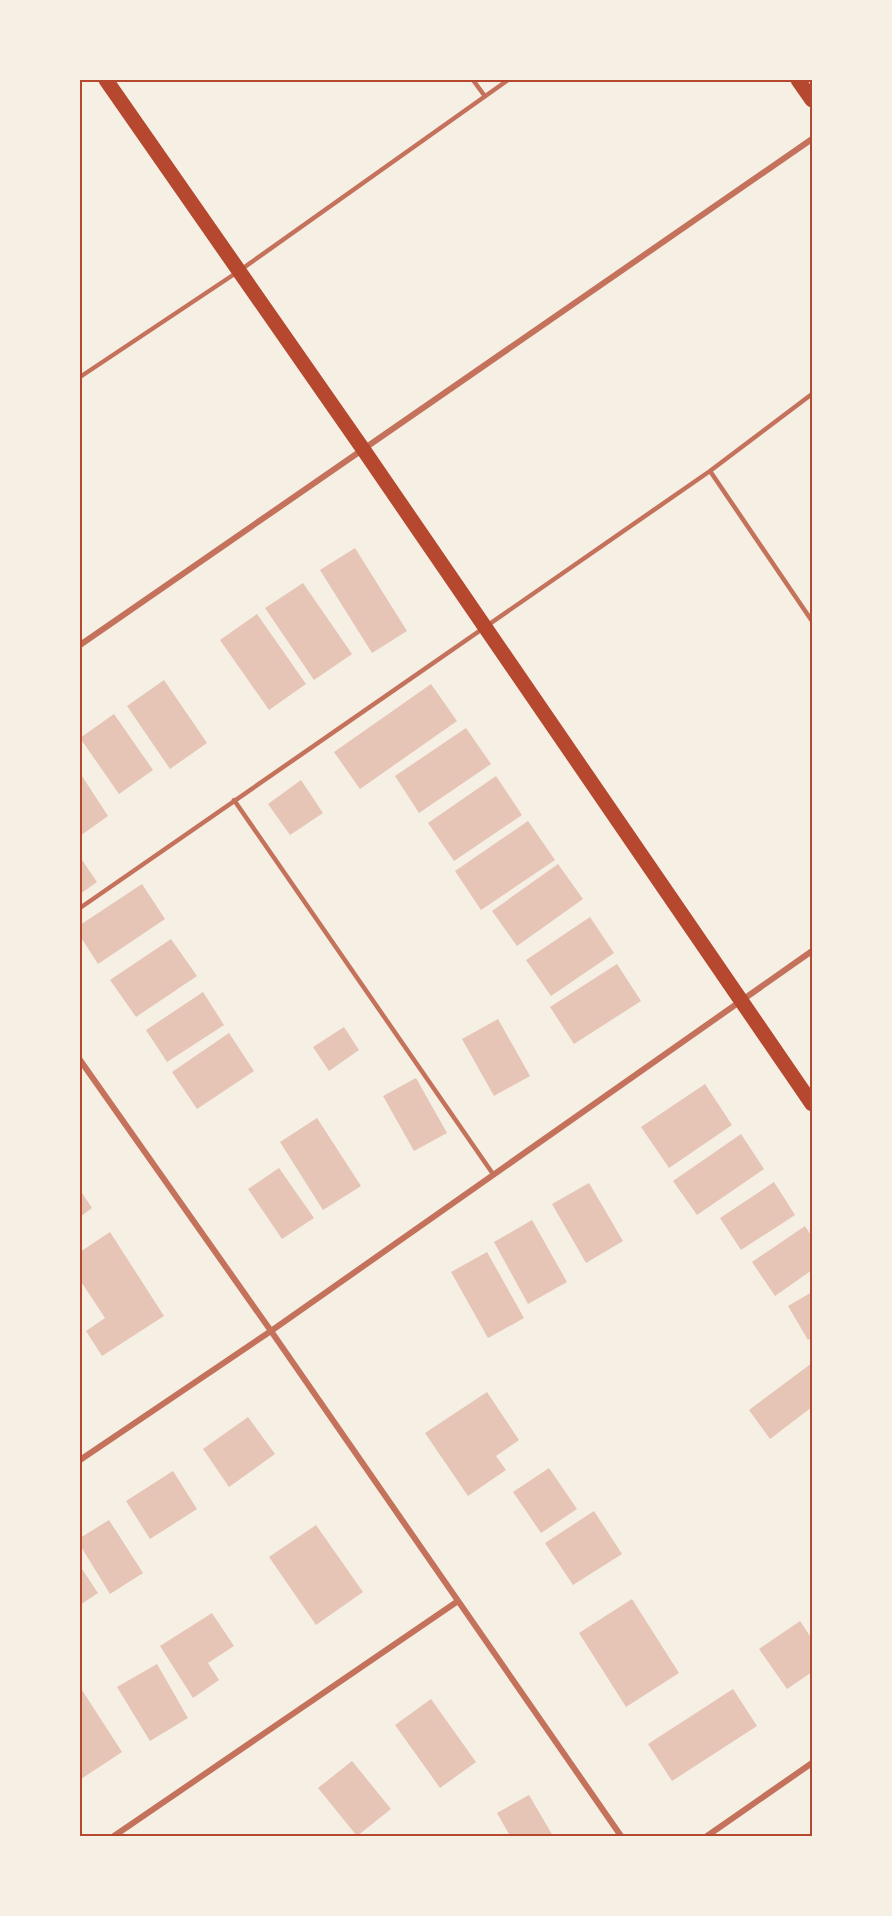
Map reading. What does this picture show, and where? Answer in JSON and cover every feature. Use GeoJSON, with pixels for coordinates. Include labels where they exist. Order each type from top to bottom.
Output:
{"type":"FeatureCollection","features":[{"type":"Feature","properties":{"kind":"main road"},"geometry":{"type":"LineString","coordinates":[[106,80],[363,449],[813,1104]]}},
{"type":"Feature","properties":{"kind":"main road"},"geometry":{"type":"LineString","coordinates":[[798,80],[813,100]]}},
{"type":"Feature","properties":{"kind":"street"},"geometry":{"type":"LineString","coordinates":[[80,645],[813,139]]}},
{"type":"Feature","properties":{"kind":"street"},"geometry":{"type":"LineString","coordinates":[[80,1460],[271,1330],[813,951]]}},
{"type":"Feature","properties":{"kind":"street"},"geometry":{"type":"LineString","coordinates":[[80,1060],[271,1330],[621,1836]]}},
{"type":"Feature","properties":{"kind":"street"},"geometry":{"type":"LineString","coordinates":[[114,1836],[458,1601]]}},
{"type":"Feature","properties":{"kind":"street"},"geometry":{"type":"LineString","coordinates":[[707,1836],[813,1763]]}},
{"type":"Feature","properties":{"kind":"lane"},"geometry":{"type":"LineString","coordinates":[[473,80],[484,95]]}},
{"type":"Feature","properties":{"kind":"lane"},"geometry":{"type":"LineString","coordinates":[[80,377],[239,271],[508,80]]}},
{"type":"Feature","properties":{"kind":"lane"},"geometry":{"type":"LineString","coordinates":[[80,908],[710,471],[813,394]]}},
{"type":"Feature","properties":{"kind":"lane"},"geometry":{"type":"LineString","coordinates":[[710,471],[813,621]]}},
{"type":"Feature","properties":{"kind":"lane"},"geometry":{"type":"LineString","coordinates":[[234,800],[493,1174]]}},
{"type":"Feature","properties":{"kind":"building"},"geometry":{"type":"Polygon","coordinates":[[[355,548],[407,631],[372,653],[320,570],[355,548]]]}},
{"type":"Feature","properties":{"kind":"building"},"geometry":{"type":"Polygon","coordinates":[[[303,583],[352,654],[314,680],[265,608],[303,583]]]}},
{"type":"Feature","properties":{"kind":"building"},"geometry":{"type":"Polygon","coordinates":[[[257,614],[306,684],[269,710],[220,640],[257,614]]]}},
{"type":"Feature","properties":{"kind":"building"},"geometry":{"type":"Polygon","coordinates":[[[164,680],[207,743],[170,769],[127,706],[164,680]]]}},
{"type":"Feature","properties":{"kind":"building"},"geometry":{"type":"Polygon","coordinates":[[[431,684],[457,721],[360,789],[334,752],[431,684]]]}},
{"type":"Feature","properties":{"kind":"building"},"geometry":{"type":"Polygon","coordinates":[[[114,714],[153,770],[119,794],[80,738],[114,714]]]}},
{"type":"Feature","properties":{"kind":"building"},"geometry":{"type":"Polygon","coordinates":[[[466,728],[491,764],[419,813],[395,776],[466,728]]]}},
{"type":"Feature","properties":{"kind":"building"},"geometry":{"type":"Polygon","coordinates":[[[80,773],[108,816],[80,836],[80,773]]]}},
{"type":"Feature","properties":{"kind":"building"},"geometry":{"type":"Polygon","coordinates":[[[496,776],[522,815],[454,861],[428,823],[496,776]]]}},
{"type":"Feature","properties":{"kind":"building"},"geometry":{"type":"Polygon","coordinates":[[[301,780],[323,813],[290,835],[268,804],[301,780]]]}},
{"type":"Feature","properties":{"kind":"building"},"geometry":{"type":"Polygon","coordinates":[[[528,821],[555,860],[481,910],[455,871],[528,821]]]}},
{"type":"Feature","properties":{"kind":"building"},"geometry":{"type":"Polygon","coordinates":[[[80,857],[97,882],[80,894],[80,857]]]}},
{"type":"Feature","properties":{"kind":"building"},"geometry":{"type":"Polygon","coordinates":[[[558,864],[583,899],[517,946],[492,911],[558,864]]]}},
{"type":"Feature","properties":{"kind":"building"},"geometry":{"type":"Polygon","coordinates":[[[142,884],[165,919],[98,964],[80,936],[80,925],[142,884]]]}},
{"type":"Feature","properties":{"kind":"building"},"geometry":{"type":"Polygon","coordinates":[[[590,917],[614,953],[551,996],[526,960],[590,917]]]}},
{"type":"Feature","properties":{"kind":"building"},"geometry":{"type":"Polygon","coordinates":[[[171,939],[197,976],[136,1017],[110,980],[171,939]]]}},
{"type":"Feature","properties":{"kind":"building"},"geometry":{"type":"Polygon","coordinates":[[[617,964],[641,1001],[574,1044],[550,1007],[617,964]]]}},
{"type":"Feature","properties":{"kind":"building"},"geometry":{"type":"Polygon","coordinates":[[[203,992],[224,1025],[167,1062],[146,1030],[203,992]]]}},
{"type":"Feature","properties":{"kind":"building"},"geometry":{"type":"Polygon","coordinates":[[[498,1019],[530,1076],[494,1096],[462,1039],[498,1019]]]}},
{"type":"Feature","properties":{"kind":"building"},"geometry":{"type":"Polygon","coordinates":[[[344,1027],[359,1050],[329,1071],[313,1047],[344,1027]]]}},
{"type":"Feature","properties":{"kind":"building"},"geometry":{"type":"Polygon","coordinates":[[[229,1033],[254,1071],[197,1109],[172,1072],[229,1033]]]}},
{"type":"Feature","properties":{"kind":"building"},"geometry":{"type":"Polygon","coordinates":[[[416,1078],[447,1133],[414,1151],[383,1096],[416,1078]]]}},
{"type":"Feature","properties":{"kind":"building"},"geometry":{"type":"Polygon","coordinates":[[[705,1084],[732,1125],[669,1168],[641,1127],[705,1084]]]}},
{"type":"Feature","properties":{"kind":"building"},"geometry":{"type":"Polygon","coordinates":[[[317,1118],[361,1186],[323,1210],[280,1142],[317,1118]]]}},
{"type":"Feature","properties":{"kind":"building"},"geometry":{"type":"Polygon","coordinates":[[[741,1134],[764,1169],[697,1215],[673,1181],[741,1134]]]}},
{"type":"Feature","properties":{"kind":"building"},"geometry":{"type":"Polygon","coordinates":[[[279,1168],[314,1218],[282,1239],[248,1189],[279,1168]]]}},
{"type":"Feature","properties":{"kind":"building"},"geometry":{"type":"Polygon","coordinates":[[[774,1182],[795,1215],[741,1250],[720,1218],[774,1182]]]}},
{"type":"Feature","properties":{"kind":"building"},"geometry":{"type":"Polygon","coordinates":[[[589,1183],[623,1241],[586,1263],[552,1204],[589,1183]]]}},
{"type":"Feature","properties":{"kind":"building"},"geometry":{"type":"Polygon","coordinates":[[[80,1190],[92,1208],[80,1217],[80,1190]]]}},
{"type":"Feature","properties":{"kind":"building"},"geometry":{"type":"Polygon","coordinates":[[[532,1220],[567,1282],[528,1304],[494,1242],[532,1220]]]}},
{"type":"Feature","properties":{"kind":"building"},"geometry":{"type":"Polygon","coordinates":[[[805,1226],[812,1237],[812,1270],[775,1296],[752,1262],[805,1226]]]}},
{"type":"Feature","properties":{"kind":"building"},"geometry":{"type":"Polygon","coordinates":[[[110,1232],[164,1316],[102,1356],[86,1331],[105,1318],[80,1280],[80,1252],[110,1232]]]}},
{"type":"Feature","properties":{"kind":"building"},"geometry":{"type":"Polygon","coordinates":[[[487,1252],[524,1318],[488,1338],[451,1272],[487,1252]]]}},
{"type":"Feature","properties":{"kind":"building"},"geometry":{"type":"Polygon","coordinates":[[[812,1292],[812,1337],[808,1340],[788,1306],[812,1292]]]}},
{"type":"Feature","properties":{"kind":"building"},"geometry":{"type":"Polygon","coordinates":[[[812,1363],[812,1407],[770,1439],[749,1410],[812,1363]]]}},
{"type":"Feature","properties":{"kind":"building"},"geometry":{"type":"Polygon","coordinates":[[[487,1392],[519,1440],[496,1456],[506,1470],[468,1496],[425,1433],[487,1392]]]}},
{"type":"Feature","properties":{"kind":"building"},"geometry":{"type":"Polygon","coordinates":[[[248,1417],[275,1454],[229,1487],[203,1449],[248,1417]]]}},
{"type":"Feature","properties":{"kind":"building"},"geometry":{"type":"Polygon","coordinates":[[[549,1468],[577,1509],[541,1533],[513,1492],[549,1468]]]}},
{"type":"Feature","properties":{"kind":"building"},"geometry":{"type":"Polygon","coordinates":[[[173,1471],[197,1509],[150,1539],[126,1501],[173,1471]]]}},
{"type":"Feature","properties":{"kind":"building"},"geometry":{"type":"Polygon","coordinates":[[[594,1511],[622,1554],[573,1585],[545,1543],[594,1511]]]}},
{"type":"Feature","properties":{"kind":"building"},"geometry":{"type":"Polygon","coordinates":[[[109,1520],[143,1573],[110,1594],[80,1545],[80,1538],[109,1520]]]}},
{"type":"Feature","properties":{"kind":"building"},"geometry":{"type":"Polygon","coordinates":[[[316,1525],[363,1592],[316,1625],[269,1557],[316,1525]]]}},
{"type":"Feature","properties":{"kind":"building"},"geometry":{"type":"Polygon","coordinates":[[[80,1566],[98,1593],[80,1605],[80,1566]]]}},
{"type":"Feature","properties":{"kind":"building"},"geometry":{"type":"Polygon","coordinates":[[[632,1599],[679,1673],[626,1707],[579,1633],[632,1599]]]}},
{"type":"Feature","properties":{"kind":"building"},"geometry":{"type":"Polygon","coordinates":[[[212,1613],[234,1646],[208,1663],[219,1680],[193,1698],[160,1646],[212,1613]]]}},
{"type":"Feature","properties":{"kind":"building"},"geometry":{"type":"Polygon","coordinates":[[[800,1621],[812,1639],[812,1672],[787,1689],[759,1649],[800,1621]]]}},
{"type":"Feature","properties":{"kind":"building"},"geometry":{"type":"Polygon","coordinates":[[[157,1664],[188,1718],[150,1741],[117,1687],[157,1664]]]}},
{"type":"Feature","properties":{"kind":"building"},"geometry":{"type":"Polygon","coordinates":[[[80,1687],[122,1752],[81,1779],[80,1776],[80,1687]]]}},
{"type":"Feature","properties":{"kind":"building"},"geometry":{"type":"Polygon","coordinates":[[[733,1689],[757,1726],[672,1781],[648,1744],[733,1689]]]}},
{"type":"Feature","properties":{"kind":"building"},"geometry":{"type":"Polygon","coordinates":[[[431,1699],[476,1762],[440,1788],[395,1725],[431,1699]]]}},
{"type":"Feature","properties":{"kind":"building"},"geometry":{"type":"Polygon","coordinates":[[[352,1761],[391,1809],[357,1836],[318,1788],[352,1761]]]}},
{"type":"Feature","properties":{"kind":"building"},"geometry":{"type":"Polygon","coordinates":[[[529,1795],[553,1836],[510,1836],[497,1813],[529,1795]]]}}]}
